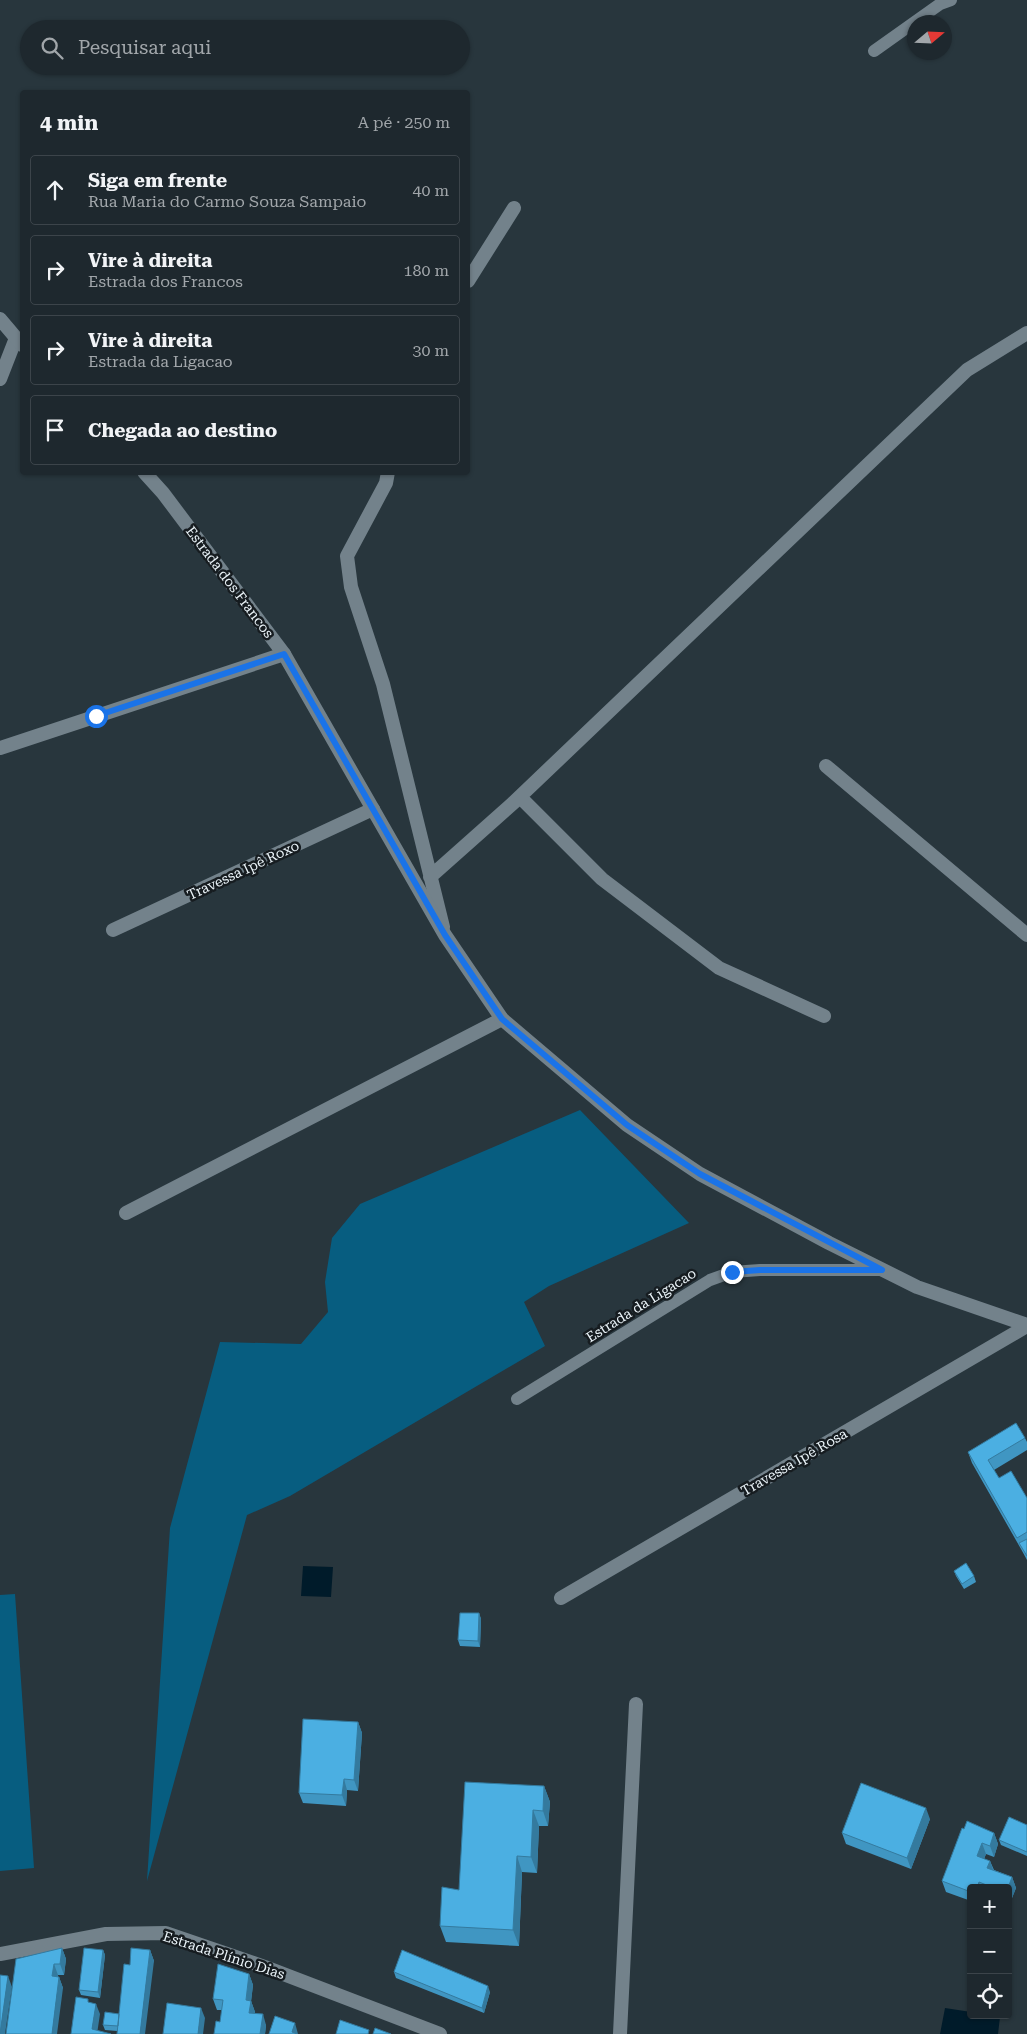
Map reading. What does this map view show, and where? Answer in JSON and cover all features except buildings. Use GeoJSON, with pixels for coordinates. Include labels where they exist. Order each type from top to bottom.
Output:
{"type":"FeatureCollection","features":[{"type":"Feature","properties":{"kind":"street"},"geometry":{"type":"LineString","coordinates":[[470,278],[514,208]]}},
{"type":"Feature","properties":{"kind":"street"},"geometry":{"type":"LineString","coordinates":[[0,319],[19,342],[0,380]]}},
{"type":"Feature","properties":{"kind":"street"},"geometry":{"type":"LineString","coordinates":[[511,805],[967,370],[1027,334]]}},
{"type":"Feature","properties":{"kind":"street","name":"Estrada dos Francos"},"geometry":{"type":"LineString","coordinates":[[147,475],[163,492],[284,654],[445,935],[502,1019],[627,1125],[700,1174],[917,1287],[1027,1326]]}},
{"type":"Feature","properties":{"kind":"street"},"geometry":{"type":"LineString","coordinates":[[387,475],[386,483],[347,556],[351,587],[383,684],[445,935]]}},
{"type":"Feature","properties":{"kind":"street"},"geometry":{"type":"LineString","coordinates":[[0,748],[284,654]]}},
{"type":"Feature","properties":{"kind":"street"},"geometry":{"type":"LineString","coordinates":[[826,766],[1027,935]]}},
{"type":"Feature","properties":{"kind":"street"},"geometry":{"type":"LineString","coordinates":[[430,877],[520,797],[602,879],[719,968],[824,1016]]}},
{"type":"Feature","properties":{"kind":"street","name":"Travessa Ipê Roxo"},"geometry":{"type":"LineString","coordinates":[[113,930],[373,809]]}},
{"type":"Feature","properties":{"kind":"street"},"geometry":{"type":"LineString","coordinates":[[126,1213],[502,1019]]}},
{"type":"Feature","properties":{"kind":"street","name":"Travessa Ipê Rosa"},"geometry":{"type":"LineString","coordinates":[[560,1598],[1027,1326]]}},
{"type":"Feature","properties":{"kind":"street"},"geometry":{"type":"LineString","coordinates":[[620,2034],[636,1704]]}},
{"type":"Feature","properties":{"kind":"street","name":"Estrada Plínio Dias"},"geometry":{"type":"LineString","coordinates":[[0,1954],[106,1934],[166,1934],[265,1967],[440,2034]]}},
{"type":"Feature","properties":{"kind":"lane"},"geometry":{"type":"LineString","coordinates":[[874,51],[940,4],[951,0]]}},
{"type":"Feature","properties":{"kind":"lane","name":"Estrada da Ligacao"},"geometry":{"type":"LineString","coordinates":[[518,1399],[710,1280],[732,1272],[760,1270],[882,1270]]}},
{"type":"Feature","properties":{"kind":"shaded area"},"geometry":{"type":"Polygon","coordinates":[[[580,1110],[689,1223],[549,1286],[524,1302],[545,1346],[290,1496],[247,1515],[147,1881],[170,1528],[220,1342],[301,1344],[328,1312],[325,1282],[332,1238],[360,1204],[580,1110]]]}},
{"type":"Feature","properties":{"kind":"shaded area"},"geometry":{"type":"Polygon","coordinates":[[[303,1566],[333,1567],[331,1597],[301,1596],[303,1566]]]}},
{"type":"Feature","properties":{"kind":"shaded area"},"geometry":{"type":"Polygon","coordinates":[[[15,1594],[34,1868],[0,1871],[0,1595],[15,1594]]]}},
{"type":"Feature","properties":{"kind":"shaded area"},"geometry":{"type":"Polygon","coordinates":[[[945,2008],[967,2011],[967,2019],[1000,2019],[998,2034],[940,2034],[945,2008]]]}},
{"type":"Feature","properties":{"kind":"route"},"geometry":{"type":"LineString","coordinates":[[96,716],[284,654],[445,935],[502,1019],[627,1125],[700,1174],[882,1270],[760,1270],[732,1272]]}}]}
